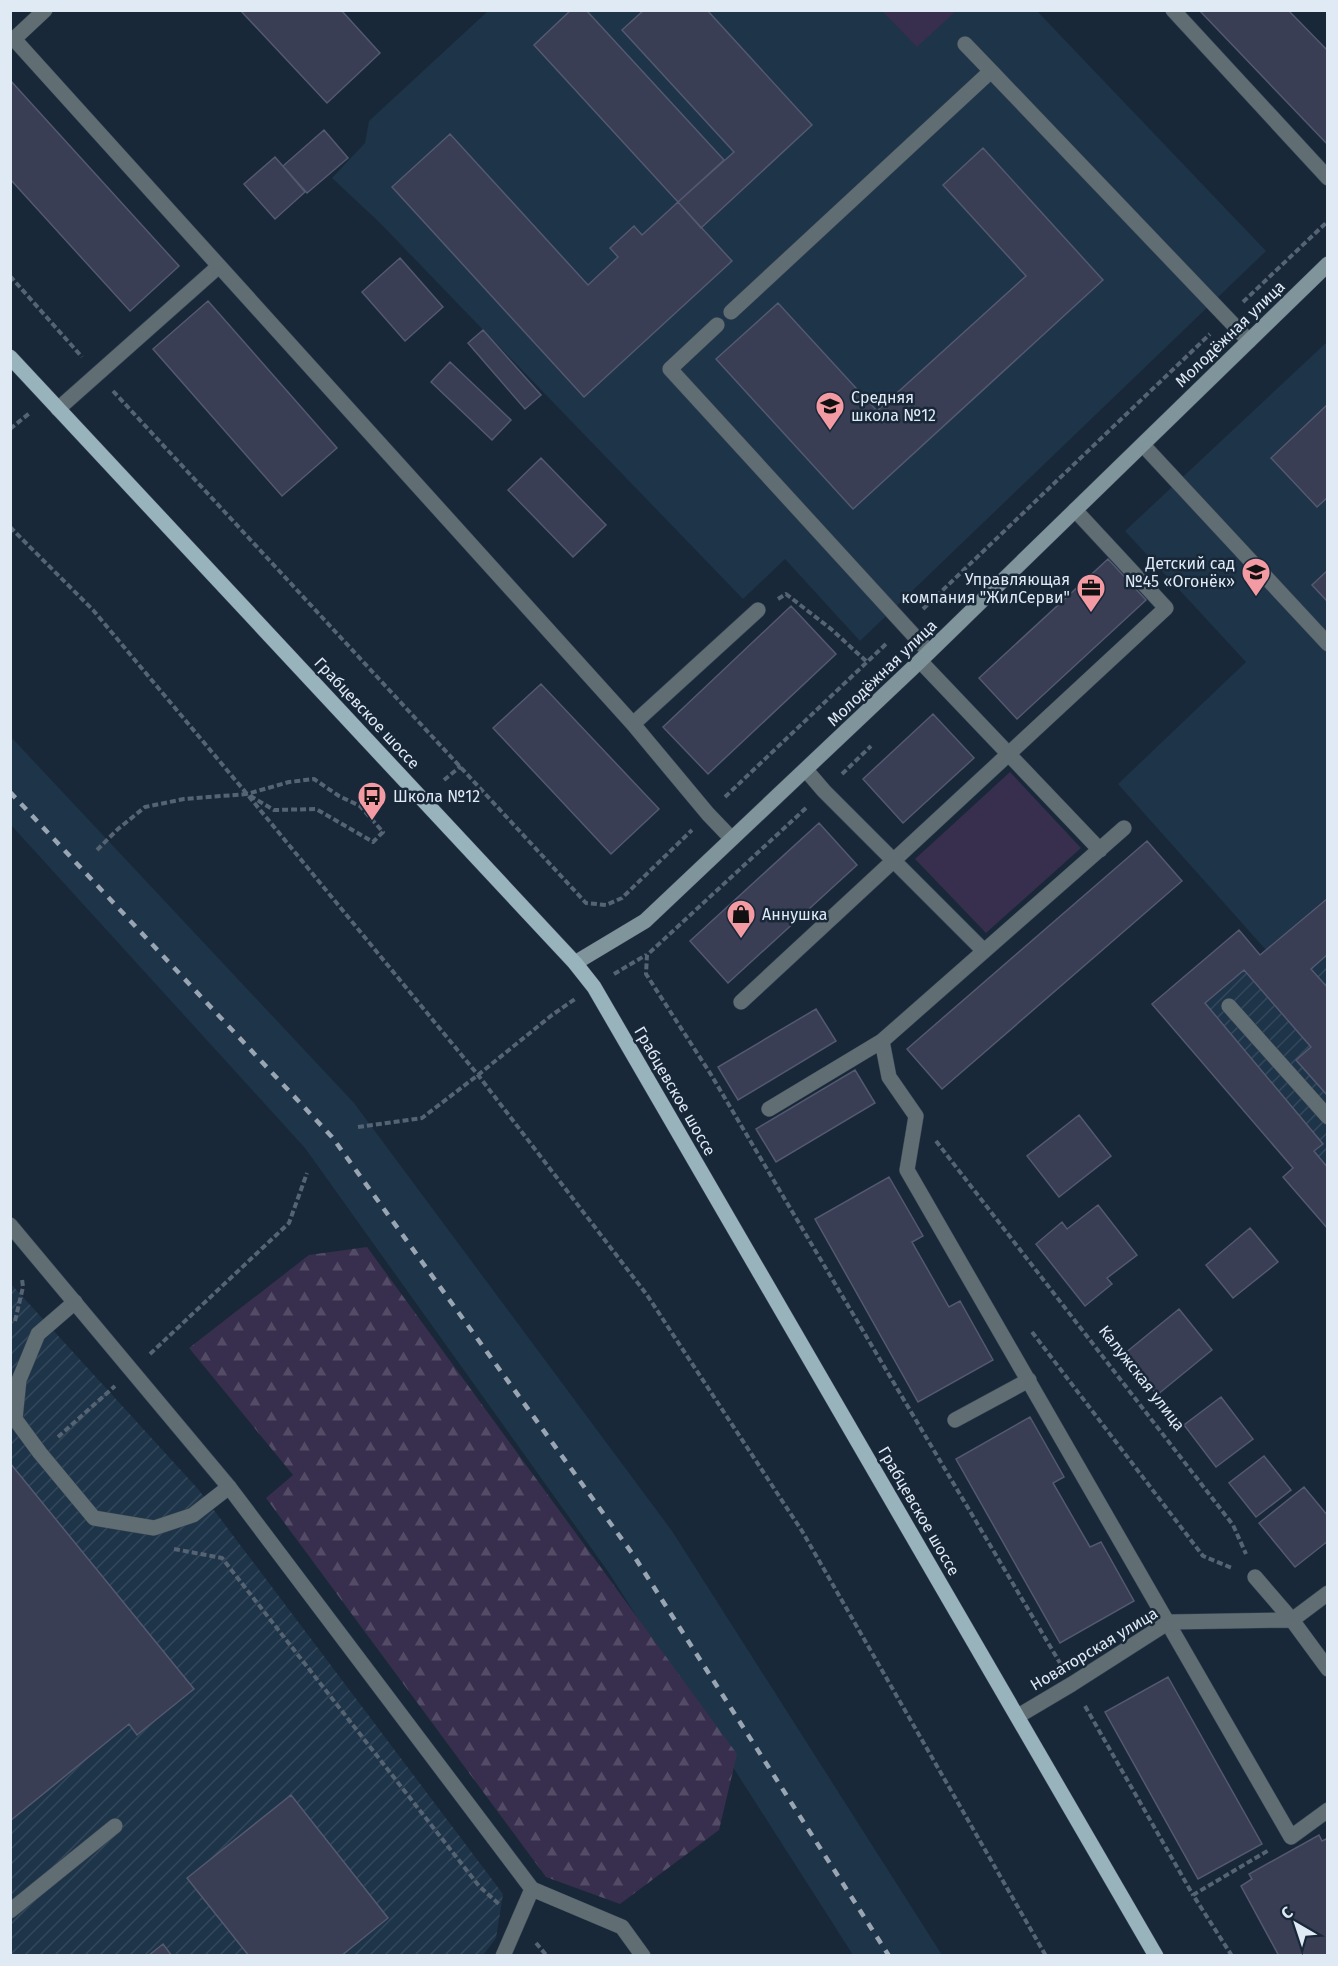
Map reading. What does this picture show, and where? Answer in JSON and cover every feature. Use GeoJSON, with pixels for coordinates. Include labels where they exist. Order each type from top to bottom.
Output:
{"type":"FeatureCollection","features":[{"type":"Feature","properties":{"kind":"main road","name":"Грабцевское шоссе"},"geometry":{"type":"LineString","coordinates":[[10,357],[575,963],[594,987],[1156,1956]]}},
{"type":"Feature","properties":{"kind":"street"},"geometry":{"type":"LineString","coordinates":[[45,10],[14,39],[633,724],[708,814],[732,838]]}},
{"type":"Feature","properties":{"kind":"street"},"geometry":{"type":"LineString","coordinates":[[1173,10],[1328,178]]}},
{"type":"Feature","properties":{"kind":"street"},"geometry":{"type":"LineString","coordinates":[[965,44],[1249,341]]}},
{"type":"Feature","properties":{"kind":"street"},"geometry":{"type":"LineString","coordinates":[[731,312],[991,71]]}},
{"type":"Feature","properties":{"kind":"street","name":"Молодёжная улица"},"geometry":{"type":"LineString","coordinates":[[575,963],[645,921],[807,770],[1328,264]]}},
{"type":"Feature","properties":{"kind":"street"},"geometry":{"type":"LineString","coordinates":[[58,409],[219,266]]}},
{"type":"Feature","properties":{"kind":"street"},"geometry":{"type":"LineString","coordinates":[[717,325],[670,369],[906,626],[925,656],[1009,754],[1100,849]]}},
{"type":"Feature","properties":{"kind":"street"},"geometry":{"type":"LineString","coordinates":[[1143,445],[1328,644]]}},
{"type":"Feature","properties":{"kind":"street"},"geometry":{"type":"LineString","coordinates":[[741,1002],[1166,608],[1075,510]]}},
{"type":"Feature","properties":{"kind":"street"},"geometry":{"type":"LineString","coordinates":[[633,724],[758,610]]}},
{"type":"Feature","properties":{"kind":"street"},"geometry":{"type":"LineString","coordinates":[[807,770],[824,791],[984,951]]}},
{"type":"Feature","properties":{"kind":"street"},"geometry":{"type":"LineString","coordinates":[[769,1109],[882,1041],[1124,828]]}},
{"type":"Feature","properties":{"kind":"street"},"geometry":{"type":"LineString","coordinates":[[1229,1006],[1327,1119]]}},
{"type":"Feature","properties":{"kind":"street"},"geometry":{"type":"LineString","coordinates":[[882,1041],[888,1077],[916,1116],[907,1170],[1291,1837],[1328,1810]]}},
{"type":"Feature","properties":{"kind":"street"},"geometry":{"type":"LineString","coordinates":[[10,1225],[229,1487],[532,1889],[622,1927],[643,1956]]}},
{"type":"Feature","properties":{"kind":"street"},"geometry":{"type":"LineString","coordinates":[[75,1302],[38,1334],[19,1380],[15,1419],[94,1518],[154,1528],[193,1515],[229,1487]]}},
{"type":"Feature","properties":{"kind":"street"},"geometry":{"type":"LineString","coordinates":[[955,1420],[1029,1380]]}},
{"type":"Feature","properties":{"kind":"street"},"geometry":{"type":"LineString","coordinates":[[1255,1577],[1292,1620],[1328,1670]]}},
{"type":"Feature","properties":{"kind":"street"},"geometry":{"type":"LineString","coordinates":[[1292,1620],[1328,1593]]}},
{"type":"Feature","properties":{"kind":"street","name":"Новаторская улица"},"geometry":{"type":"LineString","coordinates":[[1018,1716],[1168,1622],[1292,1620]]}},
{"type":"Feature","properties":{"kind":"street"},"geometry":{"type":"LineString","coordinates":[[10,1911],[115,1826]]}},
{"type":"Feature","properties":{"kind":"street"},"geometry":{"type":"LineString","coordinates":[[503,1956],[532,1889]]}},
{"type":"Feature","properties":{"kind":"path"},"geometry":{"type":"LineString","coordinates":[[10,276],[586,903],[606,905],[622,898],[866,661],[906,626],[1328,221]]}},
{"type":"Feature","properties":{"kind":"path"},"geometry":{"type":"LineString","coordinates":[[10,526],[93,610],[247,794],[478,1076],[647,1295],[802,1531],[1046,1956]]}},
{"type":"Feature","properties":{"kind":"path"},"geometry":{"type":"LineString","coordinates":[[758,610],[786,594],[831,628],[866,661]]}},
{"type":"Feature","properties":{"kind":"path"},"geometry":{"type":"LineString","coordinates":[[358,1127],[422,1118],[478,1076],[552,1015],[647,955],[873,743]]}},
{"type":"Feature","properties":{"kind":"path"},"geometry":{"type":"LineString","coordinates":[[444,780],[461,766]]}},
{"type":"Feature","properties":{"kind":"path"},"geometry":{"type":"LineString","coordinates":[[97,850],[145,807],[184,799],[247,794],[289,782],[314,779],[339,796],[360,806],[383,832],[373,842],[316,809],[274,810],[247,794]]}},
{"type":"Feature","properties":{"kind":"path"},"geometry":{"type":"LineString","coordinates":[[647,955],[646,974],[716,1083],[1072,1684],[1193,1895],[1232,1956]]}},
{"type":"Feature","properties":{"kind":"path","name":"Калужская улица"},"geometry":{"type":"LineString","coordinates":[[916,1116],[1233,1525],[1255,1577]]}},
{"type":"Feature","properties":{"kind":"path"},"geometry":{"type":"LineString","coordinates":[[40,1453],[132,1371],[289,1223],[307,1173]]}},
{"type":"Feature","properties":{"kind":"path"},"geometry":{"type":"LineString","coordinates":[[13,1330],[23,1287],[22,1277]]}},
{"type":"Feature","properties":{"kind":"path"},"geometry":{"type":"LineString","coordinates":[[1030,1330],[1203,1556],[1255,1577]]}},
{"type":"Feature","properties":{"kind":"path"},"geometry":{"type":"LineString","coordinates":[[165,1547],[222,1558],[479,1886],[518,1920],[547,1956]]}},
{"type":"Feature","properties":{"kind":"path"},"geometry":{"type":"LineString","coordinates":[[1193,1895],[1291,1837]]}},
{"type":"Feature","properties":{"kind":"shaded area","name":"Средняя школа №12"},"geometry":{"type":"Polygon","coordinates":[[[488,11],[1037,11],[1266,251],[860,641],[785,559],[743,599],[380,223],[332,178],[365,143],[369,121],[488,11]]]}},
{"type":"Feature","properties":{"kind":"shaded area","name":"Детский сад №45 «Огонёк»"},"geometry":{"type":"Polygon","coordinates":[[[1327,342],[1327,898],[1266,950],[1118,784],[1246,662],[1125,531],[1327,342]]]}},
{"type":"Feature","properties":{"kind":"shaded area"},"geometry":{"type":"Polygon","coordinates":[[[11,737],[354,1103],[672,1531],[942,1955],[853,1955],[609,1573],[305,1148],[11,825],[11,737]]]}},
{"type":"Feature","properties":{"kind":"shaded area"},"geometry":{"type":"Polygon","coordinates":[[[1327,898],[1327,1229],[1283,1177],[1293,1168],[1152,1004],[1239,930],[1260,955],[1327,898]]]}},
{"type":"Feature","properties":{"kind":"shaded area"},"geometry":{"type":"Polygon","coordinates":[[[10,1283],[198,1489],[503,1894],[496,1938],[483,1955],[11,1955],[10,1283]]]}},
{"type":"Feature","properties":{"kind":"green space"},"geometry":{"type":"Polygon","coordinates":[[[882,11],[956,11],[917,47],[882,11]]]}},
{"type":"Feature","properties":{"kind":"green space"},"geometry":{"type":"Polygon","coordinates":[[[1010,772],[1081,848],[986,933],[915,859],[1010,772]]]}},
{"type":"Feature","properties":{"kind":"green space"},"geometry":{"type":"Polygon","coordinates":[[[367,1247],[737,1754],[719,1830],[620,1904],[546,1877],[266,1498],[293,1475],[189,1348],[309,1255],[367,1247]]]}},
{"type":"Feature","properties":{"kind":"building"},"geometry":{"type":"Polygon","coordinates":[[[240,10],[341,10],[380,53],[327,103],[240,10]]]}},
{"type":"Feature","properties":{"kind":"building"},"geometry":{"type":"Polygon","coordinates":[[[571,10],[586,10],[724,160],[678,202],[534,45],[571,10]]]}},
{"type":"Feature","properties":{"kind":"building"},"geometry":{"type":"Polygon","coordinates":[[[644,10],[707,10],[812,125],[701,228],[678,202],[734,152],[622,30],[644,10]]]}},
{"type":"Feature","properties":{"kind":"building"},"geometry":{"type":"Polygon","coordinates":[[[1199,10],[1288,10],[1328,51],[1328,145],[1199,10]]]}},
{"type":"Feature","properties":{"kind":"building"},"geometry":{"type":"Polygon","coordinates":[[[10,80],[179,266],[130,311],[10,179],[10,80]]]}},
{"type":"Feature","properties":{"kind":"building"},"geometry":{"type":"Polygon","coordinates":[[[324,130],[348,158],[307,193],[283,166],[324,130]]]}},
{"type":"Feature","properties":{"kind":"building"},"geometry":{"type":"Polygon","coordinates":[[[450,134],[588,285],[618,257],[610,248],[634,226],[642,235],[678,202],[732,261],[584,397],[392,187],[450,134]]]}},
{"type":"Feature","properties":{"kind":"building"},"geometry":{"type":"Polygon","coordinates":[[[983,148],[1103,280],[853,509],[716,359],[778,303],[877,411],[1026,276],[943,185],[983,148]]]}},
{"type":"Feature","properties":{"kind":"building"},"geometry":{"type":"Polygon","coordinates":[[[275,157],[305,192],[275,219],[244,184],[275,157]]]}},
{"type":"Feature","properties":{"kind":"building"},"geometry":{"type":"Polygon","coordinates":[[[400,258],[443,307],[405,341],[362,292],[400,258]]]}},
{"type":"Feature","properties":{"kind":"building"},"geometry":{"type":"Polygon","coordinates":[[[208,301],[337,448],[282,496],[153,349],[208,301]]]}},
{"type":"Feature","properties":{"kind":"building"},"geometry":{"type":"Polygon","coordinates":[[[483,330],[541,395],[525,409],[468,343],[483,330]]]}},
{"type":"Feature","properties":{"kind":"building"},"geometry":{"type":"Polygon","coordinates":[[[450,362],[511,420],[492,440],[431,382],[450,362]]]}},
{"type":"Feature","properties":{"kind":"building"},"geometry":{"type":"Polygon","coordinates":[[[1328,404],[1328,497],[1317,507],[1271,458],[1328,404]]]}},
{"type":"Feature","properties":{"kind":"building"},"geometry":{"type":"Polygon","coordinates":[[[541,458],[606,525],[573,557],[508,490],[541,458]]]}},
{"type":"Feature","properties":{"kind":"building"},"geometry":{"type":"Polygon","coordinates":[[[1108,559],[1146,600],[1017,719],[979,678],[1108,559]]]}},
{"type":"Feature","properties":{"kind":"building"},"geometry":{"type":"Polygon","coordinates":[[[1328,570],[1328,602],[1312,585],[1328,570]]]}},
{"type":"Feature","properties":{"kind":"building"},"geometry":{"type":"Polygon","coordinates":[[[791,606],[836,654],[708,774],[663,727],[791,606]]]}},
{"type":"Feature","properties":{"kind":"building"},"geometry":{"type":"Polygon","coordinates":[[[541,684],[659,809],[611,854],[493,728],[541,684]]]}},
{"type":"Feature","properties":{"kind":"building"},"geometry":{"type":"Polygon","coordinates":[[[933,714],[974,758],[903,823],[863,779],[933,714]]]}},
{"type":"Feature","properties":{"kind":"building"},"geometry":{"type":"Polygon","coordinates":[[[819,823],[857,865],[728,983],[690,941],[819,823]]]}},
{"type":"Feature","properties":{"kind":"building"},"geometry":{"type":"Polygon","coordinates":[[[1147,841],[1182,881],[942,1089],[907,1049],[1147,841]]]}},
{"type":"Feature","properties":{"kind":"building"},"geometry":{"type":"Polygon","coordinates":[[[1328,898],[1328,954],[1311,969],[1328,988],[1327,1095],[1296,1060],[1311,1047],[1244,970],[1205,1003],[1323,1144],[1314,1151],[1328,1168],[1328,1229],[1283,1177],[1293,1168],[1152,1004],[1239,930],[1260,955],[1328,898]]]}},
{"type":"Feature","properties":{"kind":"building"},"geometry":{"type":"Polygon","coordinates":[[[816,1009],[836,1041],[738,1100],[718,1067],[816,1009]]]}},
{"type":"Feature","properties":{"kind":"building"},"geometry":{"type":"Polygon","coordinates":[[[855,1070],[875,1103],[776,1162],[756,1129],[855,1070]]]}},
{"type":"Feature","properties":{"kind":"building"},"geometry":{"type":"Polygon","coordinates":[[[1079,1115],[1111,1156],[1059,1197],[1027,1156],[1079,1115]]]}},
{"type":"Feature","properties":{"kind":"building"},"geometry":{"type":"Polygon","coordinates":[[[889,1177],[923,1236],[912,1242],[949,1307],[960,1301],[993,1360],[918,1402],[815,1219],[889,1177]]]}},
{"type":"Feature","properties":{"kind":"building"},"geometry":{"type":"Polygon","coordinates":[[[1098,1205],[1137,1255],[1107,1278],[1112,1284],[1085,1306],[1036,1244],[1062,1222],[1067,1229],[1098,1205]]]}},
{"type":"Feature","properties":{"kind":"building"},"geometry":{"type":"Polygon","coordinates":[[[1250,1228],[1278,1262],[1233,1298],[1206,1265],[1250,1228]]]}},
{"type":"Feature","properties":{"kind":"building"},"geometry":{"type":"Polygon","coordinates":[[[1179,1309],[1212,1350],[1157,1395],[1124,1354],[1179,1309]]]}},
{"type":"Feature","properties":{"kind":"building"},"geometry":{"type":"Polygon","coordinates":[[[1221,1397],[1253,1439],[1216,1467],[1184,1425],[1221,1397]]]}},
{"type":"Feature","properties":{"kind":"building"},"geometry":{"type":"Polygon","coordinates":[[[1030,1417],[1064,1477],[1053,1483],[1090,1547],[1101,1542],[1134,1601],[1060,1643],[956,1459],[1030,1417]]]}},
{"type":"Feature","properties":{"kind":"building"},"geometry":{"type":"Polygon","coordinates":[[[1264,1456],[1291,1490],[1256,1517],[1229,1483],[1264,1456]]]}},
{"type":"Feature","properties":{"kind":"building"},"geometry":{"type":"Polygon","coordinates":[[[10,1463],[194,1689],[137,1735],[129,1724],[10,1821],[10,1463]]]}},
{"type":"Feature","properties":{"kind":"building"},"geometry":{"type":"Polygon","coordinates":[[[1304,1487],[1328,1516],[1328,1541],[1295,1567],[1259,1523],[1304,1487]]]}},
{"type":"Feature","properties":{"kind":"building"},"geometry":{"type":"Polygon","coordinates":[[[1168,1677],[1262,1844],[1198,1879],[1105,1712],[1168,1677]]]}},
{"type":"Feature","properties":{"kind":"building"},"geometry":{"type":"Polygon","coordinates":[[[291,1795],[388,1918],[341,1956],[249,1956],[187,1878],[291,1795]]]}},
{"type":"Feature","properties":{"kind":"building"},"geometry":{"type":"Polygon","coordinates":[[[1319,1835],[1322,1841],[1328,1838],[1328,1956],[1279,1956],[1241,1886],[1252,1879],[1249,1874],[1319,1835]]]}},
{"type":"Feature","properties":{"kind":"building"},"geometry":{"type":"Polygon","coordinates":[[[163,1944],[172,1956],[148,1956],[163,1944]]]}},
{"type":"Feature","properties":{"kind":"railway"},"geometry":{"type":"LineString","coordinates":[[10,792],[332,1137],[634,1556],[889,1956]]}},
{"type":"Feature","properties":{"kind":"place","name":"Средняя школа №12"},"geometry":{"type":"Point","coordinates":[830,432]}},
{"type":"Feature","properties":{"kind":"place","name":"Детский сад №45 «Огонёк»"},"geometry":{"type":"Point","coordinates":[1256,598]}},
{"type":"Feature","properties":{"kind":"place","name":"Управляющая компания \"ЖилСерви\""},"geometry":{"type":"Point","coordinates":[1091,614]}},
{"type":"Feature","properties":{"kind":"place","name":"Школа №12"},"geometry":{"type":"Point","coordinates":[372,822]}},
{"type":"Feature","properties":{"kind":"place","name":"Аннушка"},"geometry":{"type":"Point","coordinates":[741,940]}}]}
